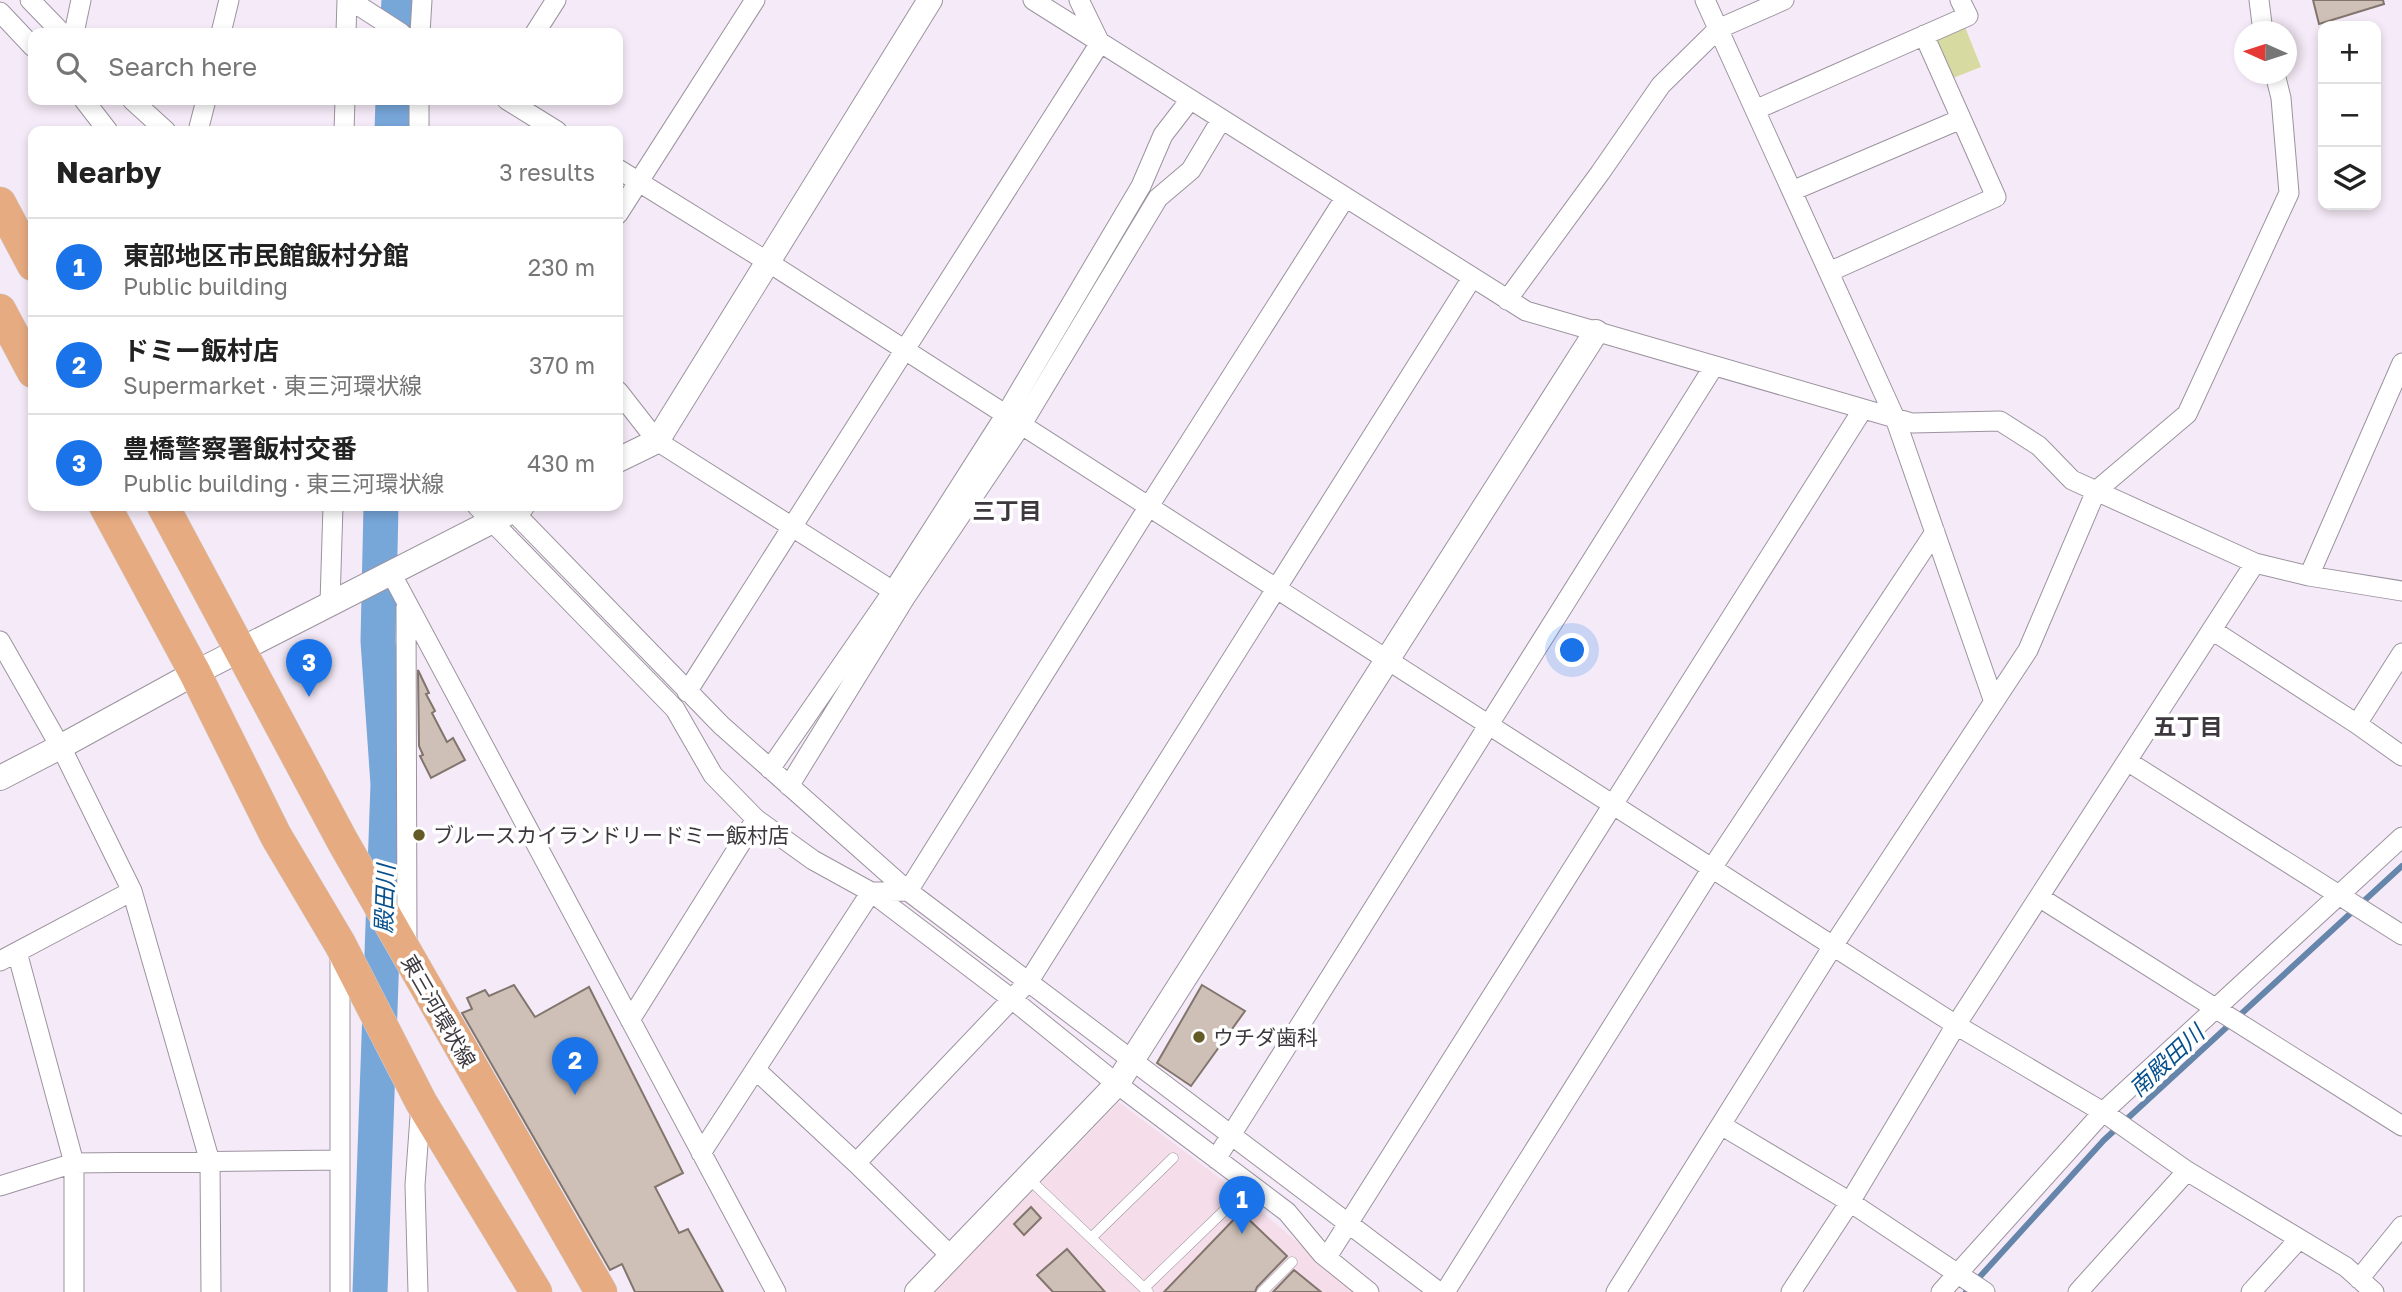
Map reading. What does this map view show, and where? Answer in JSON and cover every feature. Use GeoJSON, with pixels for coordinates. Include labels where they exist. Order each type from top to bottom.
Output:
{"type":"FeatureCollection","features":[{"type":"Feature","properties":{"kind":"main road"},"geometry":{"type":"LineString","coordinates":[[0,204],[28,256]]}},
{"type":"Feature","properties":{"kind":"main road"},"geometry":{"type":"LineString","coordinates":[[0,310],[28,363]]}},
{"type":"Feature","properties":{"kind":"main road"},"geometry":{"type":"LineString","coordinates":[[108,511],[195,673],[276,836],[344,950],[421,1102],[536,1292]]}},
{"type":"Feature","properties":{"kind":"main road","name":"東三河環状線"},"geometry":{"type":"LineString","coordinates":[[166,511],[343,842],[601,1292]]}},
{"type":"Feature","properties":{"kind":"street"},"geometry":{"type":"LineString","coordinates":[[30,0],[57,28]]}},
{"type":"Feature","properties":{"kind":"street"},"geometry":{"type":"LineString","coordinates":[[75,28],[80,0]]}},
{"type":"Feature","properties":{"kind":"street"},"geometry":{"type":"LineString","coordinates":[[222,28],[229,0]]}},
{"type":"Feature","properties":{"kind":"street"},"geometry":{"type":"LineString","coordinates":[[421,28],[422,0]]}},
{"type":"Feature","properties":{"kind":"street"},"geometry":{"type":"LineString","coordinates":[[538,28],[556,0]]}},
{"type":"Feature","properties":{"kind":"street"},"geometry":{"type":"LineString","coordinates":[[623,206],[755,0]]}},
{"type":"Feature","properties":{"kind":"street"},"geometry":{"type":"LineString","coordinates":[[623,458],[657,441],[930,0]]}},
{"type":"Feature","properties":{"kind":"street"},"geometry":{"type":"LineString","coordinates":[[1033,0],[1525,312],[1912,423],[2000,421],[2039,446],[2072,480],[2255,563],[2309,576],[2402,591]]}},
{"type":"Feature","properties":{"kind":"street"},"geometry":{"type":"LineString","coordinates":[[1079,0],[1100,43]]}},
{"type":"Feature","properties":{"kind":"street"},"geometry":{"type":"LineString","coordinates":[[1705,0],[1895,418],[1994,702]]}},
{"type":"Feature","properties":{"kind":"street"},"geometry":{"type":"LineString","coordinates":[[1507,300],[1661,85],[1718,29],[1784,0]]}},
{"type":"Feature","properties":{"kind":"street"},"geometry":{"type":"LineString","coordinates":[[1755,110],[1968,16],[1960,0]]}},
{"type":"Feature","properties":{"kind":"street"},"geometry":{"type":"LineString","coordinates":[[2259,0],[2262,21]]}},
{"type":"Feature","properties":{"kind":"street"},"geometry":{"type":"LineString","coordinates":[[347,28],[351,1],[393,28]]}},
{"type":"Feature","properties":{"kind":"street"},"geometry":{"type":"LineString","coordinates":[[0,12],[28,42]]}},
{"type":"Feature","properties":{"kind":"street"},"geometry":{"type":"LineString","coordinates":[[1829,272],[1996,197],[1924,36]]}},
{"type":"Feature","properties":{"kind":"street"},"geometry":{"type":"LineString","coordinates":[[687,692],[1100,43]]}},
{"type":"Feature","properties":{"kind":"street"},"geometry":{"type":"LineString","coordinates":[[1616,1292],[1833,946],[2028,650],[2096,491],[2187,414],[2289,193],[2278,84]]}},
{"type":"Feature","properties":{"kind":"street"},"geometry":{"type":"LineString","coordinates":[[1014,419],[1142,186],[1163,135],[1189,100]]}},
{"type":"Feature","properties":{"kind":"street"},"geometry":{"type":"LineString","coordinates":[[89,105],[104,126]]}},
{"type":"Feature","properties":{"kind":"street"},"geometry":{"type":"LineString","coordinates":[[137,105],[161,126]]}},
{"type":"Feature","properties":{"kind":"street"},"geometry":{"type":"LineString","coordinates":[[199,126],[205,105]]}},
{"type":"Feature","properties":{"kind":"street"},"geometry":{"type":"LineString","coordinates":[[344,126],[345,105]]}},
{"type":"Feature","properties":{"kind":"street"},"geometry":{"type":"LineString","coordinates":[[419,105],[419,126]]}},
{"type":"Feature","properties":{"kind":"street"},"geometry":{"type":"LineString","coordinates":[[515,105],[549,126]]}},
{"type":"Feature","properties":{"kind":"street"},"geometry":{"type":"LineString","coordinates":[[1792,191],[1961,118]]}},
{"type":"Feature","properties":{"kind":"street"},"geometry":{"type":"LineString","coordinates":[[770,769],[899,594],[1158,198],[1191,170],[1221,120]]}},
{"type":"Feature","properties":{"kind":"street"},"geometry":{"type":"LineString","coordinates":[[623,172],[1014,419],[1956,1025],[2106,1115],[2187,1171],[2346,1267],[2367,1286],[2402,1226]]}},
{"type":"Feature","properties":{"kind":"street"},"geometry":{"type":"LineString","coordinates":[[908,891],[1345,198]]}},
{"type":"Feature","properties":{"kind":"street"},"geometry":{"type":"LineString","coordinates":[[856,1163],[1028,982],[1472,278]]}},
{"type":"Feature","properties":{"kind":"street"},"geometry":{"type":"LineString","coordinates":[[917,1292],[1117,1084],[1596,332]]}},
{"type":"Feature","properties":{"kind":"street"},"geometry":{"type":"LineString","coordinates":[[2309,576],[2402,363]]}},
{"type":"Feature","properties":{"kind":"street"},"geometry":{"type":"LineString","coordinates":[[1216,1159],[1714,366]]}},
{"type":"Feature","properties":{"kind":"street"},"geometry":{"type":"LineString","coordinates":[[623,397],[657,441],[899,594]]}},
{"type":"Feature","properties":{"kind":"street"},"geometry":{"type":"LineString","coordinates":[[1326,1257],[1863,409]]}},
{"type":"Feature","properties":{"kind":"street"},"geometry":{"type":"LineString","coordinates":[[333,511],[338,600]]}},
{"type":"Feature","properties":{"kind":"street"},"geometry":{"type":"LineString","coordinates":[[0,778],[195,673],[391,573],[500,511]]}},
{"type":"Feature","properties":{"kind":"street"},"geometry":{"type":"LineString","coordinates":[[503,511],[687,692],[908,891],[1440,1292]]}},
{"type":"Feature","properties":{"kind":"street"},"geometry":{"type":"LineString","coordinates":[[503,511],[675,709],[713,775],[756,819],[813,860],[871,892],[1013,1000],[1117,1084],[1287,1212],[1326,1257],[1369,1292]]}},
{"type":"Feature","properties":{"kind":"street"},"geometry":{"type":"LineString","coordinates":[[1445,1292],[1712,868],[1935,532]]}},
{"type":"Feature","properties":{"kind":"street"},"geometry":{"type":"LineString","coordinates":[[1791,1292],[1850,1202],[1956,1025],[2255,563]]}},
{"type":"Feature","properties":{"kind":"street"},"geometry":{"type":"LineString","coordinates":[[391,573],[776,1292]]}},
{"type":"Feature","properties":{"kind":"street"},"geometry":{"type":"LineString","coordinates":[[789,786],[899,594]]}},
{"type":"Feature","properties":{"kind":"street"},"geometry":{"type":"LineString","coordinates":[[402,947],[406,602]]}},
{"type":"Feature","properties":{"kind":"street"},"geometry":{"type":"LineString","coordinates":[[2212,630],[2402,756]]}},
{"type":"Feature","properties":{"kind":"street"},"geometry":{"type":"LineString","coordinates":[[0,642],[60,747],[132,891],[210,1162],[211,1292]]}},
{"type":"Feature","properties":{"kind":"street"},"geometry":{"type":"LineString","coordinates":[[2357,724],[2402,653]]}},
{"type":"Feature","properties":{"kind":"street"},"geometry":{"type":"LineString","coordinates":[[2127,761],[2402,935]]}},
{"type":"Feature","properties":{"kind":"street"},"geometry":{"type":"LineString","coordinates":[[630,1020],[756,819]]}},
{"type":"Feature","properties":{"kind":"street"},"geometry":{"type":"LineString","coordinates":[[1941,1292],[1960,1277],[2106,1115],[2219,1012],[2351,903],[2402,837]]}},
{"type":"Feature","properties":{"kind":"street"},"geometry":{"type":"LineString","coordinates":[[74,1292],[74,1163],[8,956],[132,891]]}},
{"type":"Feature","properties":{"kind":"street"},"geometry":{"type":"LineString","coordinates":[[871,892],[908,891]]}},
{"type":"Feature","properties":{"kind":"street"},"geometry":{"type":"LineString","coordinates":[[702,1153],[871,892]]}},
{"type":"Feature","properties":{"kind":"street"},"geometry":{"type":"LineString","coordinates":[[2039,897],[2402,1126]]}},
{"type":"Feature","properties":{"kind":"street"},"geometry":{"type":"LineString","coordinates":[[340,1292],[339,1160],[344,950]]}},
{"type":"Feature","properties":{"kind":"street"},"geometry":{"type":"LineString","coordinates":[[756,1070],[952,1257]]}},
{"type":"Feature","properties":{"kind":"street"},"geometry":{"type":"LineString","coordinates":[[418,1292],[415,1185],[421,1102]]}},
{"type":"Feature","properties":{"kind":"street"},"geometry":{"type":"LineString","coordinates":[[1721,1125],[1850,1202],[1983,1291]]}},
{"type":"Feature","properties":{"kind":"street"},"geometry":{"type":"LineString","coordinates":[[0,1186],[74,1163],[339,1160]]}},
{"type":"Feature","properties":{"kind":"street"},"geometry":{"type":"LineString","coordinates":[[2078,1292],[2187,1171]]}},
{"type":"Feature","properties":{"kind":"street"},"geometry":{"type":"LineString","coordinates":[[2251,1292],[2299,1239]]}},
{"type":"Feature","properties":{"kind":"lane"},"geometry":{"type":"LineString","coordinates":[[1091,1238],[1173,1158]]}},
{"type":"Feature","properties":{"kind":"lane"},"geometry":{"type":"LineString","coordinates":[[1028,1178],[1146,1290],[1230,1205]]}},
{"type":"Feature","properties":{"kind":"lane"},"geometry":{"type":"LineString","coordinates":[[1262,1292],[1292,1262]]}},
{"type":"Feature","properties":{"kind":"shaded area"},"geometry":{"type":"Polygon","coordinates":[[[1119,1102],[1242,1195],[1356,1292],[935,1292],[1119,1102]]]}},
{"type":"Feature","properties":{"kind":"green space"},"geometry":{"type":"Polygon","coordinates":[[[1965,27],[1981,67],[1953,78],[1936,40],[1965,27]]]}},
{"type":"Feature","properties":{"kind":"building"},"geometry":{"type":"Polygon","coordinates":[[[2313,0],[2383,0],[2384,4],[2329,21],[2318,21],[2313,0]]]}},
{"type":"Feature","properties":{"kind":"building"},"geometry":{"type":"Polygon","coordinates":[[[418,670],[435,711],[432,713],[447,742],[453,738],[465,760],[431,778],[420,756],[423,755],[419,746],[418,670]]]}},
{"type":"Feature","properties":{"kind":"building"},"geometry":{"type":"Polygon","coordinates":[[[514,985],[535,1017],[589,987],[683,1173],[655,1187],[679,1233],[688,1229],[723,1292],[635,1292],[622,1264],[610,1270],[462,1013],[472,1009],[467,998],[485,990],[489,996],[514,985]]]}},
{"type":"Feature","properties":{"kind":"building","name":"ウチダ歯科"},"geometry":{"type":"Polygon","coordinates":[[[1202,985],[1245,1011],[1191,1086],[1157,1063],[1202,985]]]}},
{"type":"Feature","properties":{"kind":"building"},"geometry":{"type":"Polygon","coordinates":[[[1031,1207],[1041,1218],[1024,1235],[1014,1224],[1031,1207]]]}},
{"type":"Feature","properties":{"kind":"building"},"geometry":{"type":"Polygon","coordinates":[[[1241,1212],[1287,1256],[1255,1292],[1164,1292],[1241,1212]]]}},
{"type":"Feature","properties":{"kind":"building"},"geometry":{"type":"Polygon","coordinates":[[[1067,1249],[1105,1292],[1053,1292],[1037,1275],[1067,1249]]]}},
{"type":"Feature","properties":{"kind":"building"},"geometry":{"type":"Polygon","coordinates":[[[1294,1270],[1321,1292],[1273,1292],[1294,1270]]]}},
{"type":"Feature","properties":{"kind":"waterway","name":"殿田川"},"geometry":{"type":"LineString","coordinates":[[397,28],[399,0]]}},
{"type":"Feature","properties":{"kind":"waterway","name":"殿田川"},"geometry":{"type":"LineString","coordinates":[[392,126],[393,105]]}},
{"type":"Feature","properties":{"kind":"waterway","name":"殿田川"},"geometry":{"type":"LineString","coordinates":[[370,1292],[388,784],[378,641],[381,511]]}},
{"type":"Feature","properties":{"kind":"waterway","name":"南殿田川"},"geometry":{"type":"LineString","coordinates":[[1966,1292],[2104,1140],[2402,866]]}},
{"type":"Feature","properties":{"kind":"place","name":"豊橋警察署飯村交番"},"geometry":{"type":"Point","coordinates":[309,697]}},
{"type":"Feature","properties":{"kind":"place","name":"ブルースカイランドリードミー飯村店"},"geometry":{"type":"Point","coordinates":[419,835]}},
{"type":"Feature","properties":{"kind":"place","name":"ウチダ歯科"},"geometry":{"type":"Point","coordinates":[1199,1037]}},
{"type":"Feature","properties":{"kind":"place","name":"ドミー飯村店"},"geometry":{"type":"Point","coordinates":[575,1095]}},
{"type":"Feature","properties":{"kind":"place","name":"東部地区市民館飯村分館"},"geometry":{"type":"Point","coordinates":[1242,1234]}},
{"type":"Feature","properties":{"kind":"district","name":"三丁目"},"geometry":{"type":"Point","coordinates":[1007,510]}},
{"type":"Feature","properties":{"kind":"district","name":"五丁目"},"geometry":{"type":"Point","coordinates":[2188,726]}}]}
